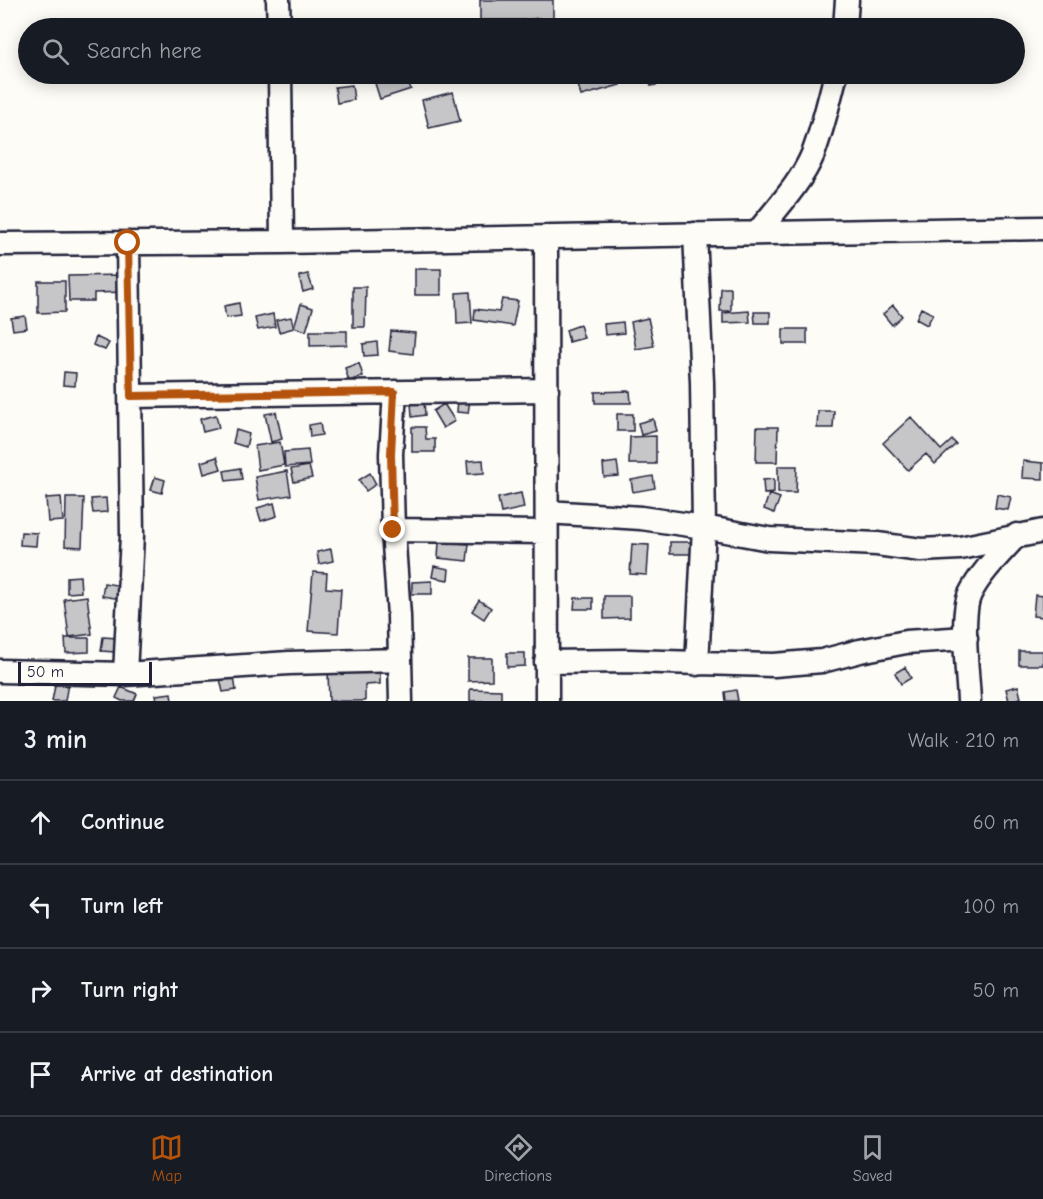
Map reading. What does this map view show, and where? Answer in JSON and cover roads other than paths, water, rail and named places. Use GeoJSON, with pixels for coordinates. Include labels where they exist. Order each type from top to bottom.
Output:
{"type":"FeatureCollection","features":[{"type":"Feature","properties":{"kind":"street"},"geometry":{"type":"LineString","coordinates":[[278,0],[279,18]]}},
{"type":"Feature","properties":{"kind":"street"},"geometry":{"type":"LineString","coordinates":[[846,18],[847,0]]}},
{"type":"Feature","properties":{"kind":"street"},"geometry":{"type":"LineString","coordinates":[[280,84],[282,242]]}},
{"type":"Feature","properties":{"kind":"street"},"geometry":{"type":"LineString","coordinates":[[757,233],[793,186],[812,155],[833,84]]}},
{"type":"Feature","properties":{"kind":"street"},"geometry":{"type":"LineString","coordinates":[[0,244],[282,242],[1043,228]]}},
{"type":"Feature","properties":{"kind":"street"},"geometry":{"type":"LineString","coordinates":[[695,234],[702,382],[704,527],[697,664]]}},
{"type":"Feature","properties":{"kind":"street"},"geometry":{"type":"LineString","coordinates":[[546,237],[546,701]]}},
{"type":"Feature","properties":{"kind":"street"},"geometry":{"type":"LineString","coordinates":[[125,674],[132,535],[128,243]]}},
{"type":"Feature","properties":{"kind":"street"},"geometry":{"type":"LineString","coordinates":[[131,396],[547,390]]}},
{"type":"Feature","properties":{"kind":"street"},"geometry":{"type":"LineString","coordinates":[[394,392],[391,454],[401,701]]}},
{"type":"Feature","properties":{"kind":"street"},"geometry":{"type":"LineString","coordinates":[[393,530],[641,518],[769,539],[877,544],[921,550],[960,548],[1043,531]]}},
{"type":"Feature","properties":{"kind":"street"},"geometry":{"type":"LineString","coordinates":[[969,701],[964,612],[969,595],[978,580],[1017,535]]}},
{"type":"Feature","properties":{"kind":"street"},"geometry":{"type":"LineString","coordinates":[[546,662],[629,661],[774,665],[822,662],[860,651],[906,642],[966,638]]}},
{"type":"Feature","properties":{"kind":"street"},"geometry":{"type":"LineString","coordinates":[[0,671],[125,674],[289,663],[400,660]]}}]}
